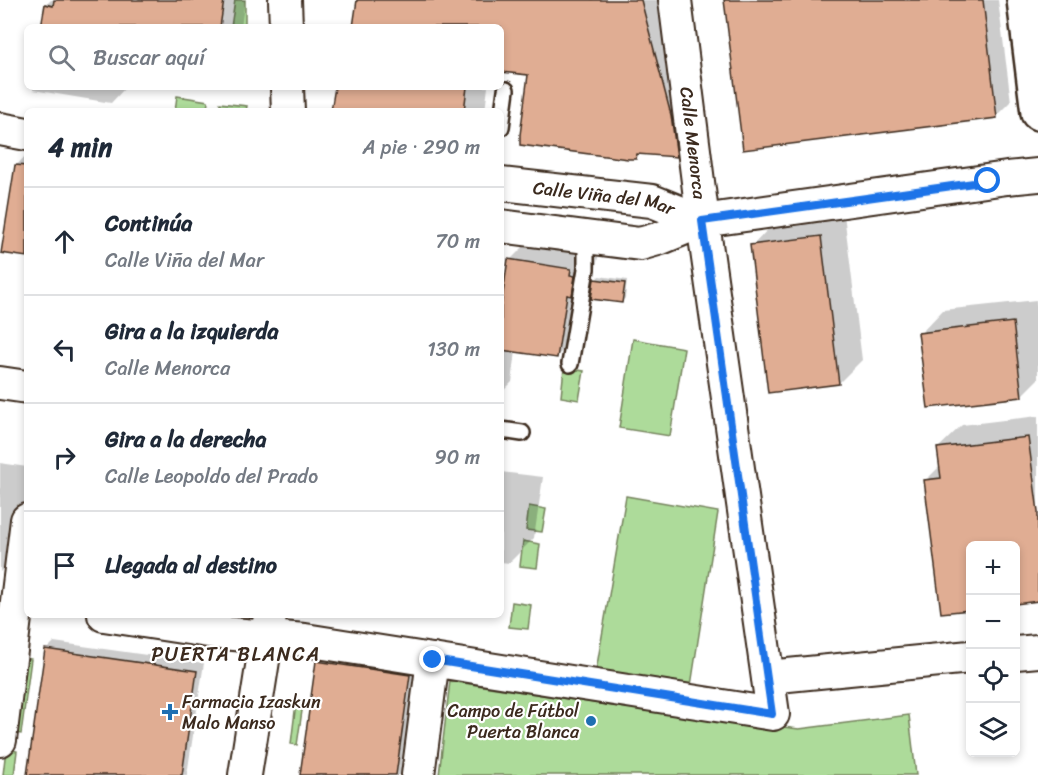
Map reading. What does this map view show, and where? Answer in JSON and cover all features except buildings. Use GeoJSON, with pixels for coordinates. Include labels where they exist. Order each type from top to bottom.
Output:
{"type":"FeatureCollection","features":[{"type":"Feature","properties":{"kind":"main road"},"geometry":{"type":"LineString","coordinates":[[1024,0],[1038,113]]}},
{"type":"Feature","properties":{"kind":"street"},"geometry":{"type":"LineString","coordinates":[[285,0],[286,24]]}},
{"type":"Feature","properties":{"kind":"street","name":"Calle Menorca"},"geometry":{"type":"LineString","coordinates":[[433,660],[772,714],[702,221],[675,0]]}},
{"type":"Feature","properties":{"kind":"street"},"geometry":{"type":"LineString","coordinates":[[287,90],[288,108]]}},
{"type":"Feature","properties":{"kind":"street"},"geometry":{"type":"LineString","coordinates":[[0,129],[24,133]]}},
{"type":"Feature","properties":{"kind":"street","name":"Calle Viña del Mar"},"geometry":{"type":"LineString","coordinates":[[504,226],[640,244],[702,221],[1038,175]]}},
{"type":"Feature","properties":{"kind":"street","name":"Calle Viña del Mar"},"geometry":{"type":"LineString","coordinates":[[504,183],[652,201],[702,221]]}},
{"type":"Feature","properties":{"kind":"street"},"geometry":{"type":"LineString","coordinates":[[0,383],[24,387]]}},
{"type":"Feature","properties":{"kind":"street"},"geometry":{"type":"LineString","coordinates":[[0,740],[24,542]]}},
{"type":"Feature","properties":{"kind":"street"},"geometry":{"type":"LineString","coordinates":[[124,618],[221,633],[268,626],[305,640],[433,660],[418,775]]}},
{"type":"Feature","properties":{"kind":"street"},"geometry":{"type":"LineString","coordinates":[[245,775],[268,626]]}},
{"type":"Feature","properties":{"kind":"street"},"geometry":{"type":"LineString","coordinates":[[1020,653],[1038,651]]}},
{"type":"Feature","properties":{"kind":"street"},"geometry":{"type":"LineString","coordinates":[[768,677],[966,657]]}},
{"type":"Feature","properties":{"kind":"lane"},"geometry":{"type":"LineString","coordinates":[[504,108],[506,90]]}},
{"type":"Feature","properties":{"kind":"lane"},"geometry":{"type":"LineString","coordinates":[[570,364],[586,269],[586,238]]}},
{"type":"Feature","properties":{"kind":"lane"},"geometry":{"type":"LineString","coordinates":[[504,430],[522,433]]}},
{"type":"Feature","properties":{"kind":"green space"},"geometry":{"type":"Polygon","coordinates":[[[235,0],[245,0],[245,24],[231,24],[235,0]]]}},
{"type":"Feature","properties":{"kind":"green space"},"geometry":{"type":"Polygon","coordinates":[[[177,96],[208,101],[207,108],[175,108],[177,96]]]}},
{"type":"Feature","properties":{"kind":"green space"},"geometry":{"type":"Polygon","coordinates":[[[220,103],[247,106],[247,108],[219,108],[220,103]]]}},
{"type":"Feature","properties":{"kind":"green space"},"geometry":{"type":"Polygon","coordinates":[[[633,339],[684,348],[670,436],[619,428],[633,339]]]}},
{"type":"Feature","properties":{"kind":"green space"},"geometry":{"type":"Polygon","coordinates":[[[564,368],[584,371],[579,400],[561,397],[564,368]]]}},
{"type":"Feature","properties":{"kind":"green space"},"geometry":{"type":"Polygon","coordinates":[[[626,496],[718,512],[690,692],[595,677],[626,496]]]}},
{"type":"Feature","properties":{"kind":"green space"},"geometry":{"type":"Polygon","coordinates":[[[529,506],[546,509],[542,532],[526,530],[529,506]]]}},
{"type":"Feature","properties":{"kind":"green space"},"geometry":{"type":"Polygon","coordinates":[[[523,541],[540,544],[537,568],[520,566],[523,541]]]}},
{"type":"Feature","properties":{"kind":"green space"},"geometry":{"type":"Polygon","coordinates":[[[512,602],[531,605],[528,629],[509,627],[512,602]]]}},
{"type":"Feature","properties":{"kind":"green space"},"geometry":{"type":"Polygon","coordinates":[[[20,657],[31,659],[21,734],[9,732],[20,657]]]}},
{"type":"Feature","properties":{"kind":"green space","name":"Campo de Fútbol Puerta Blanca"},"geometry":{"type":"Polygon","coordinates":[[[450,681],[613,706],[799,729],[909,715],[916,775],[439,775],[450,681]]]}},
{"type":"Feature","properties":{"kind":"green space"},"geometry":{"type":"Polygon","coordinates":[[[296,703],[303,704],[297,745],[291,744],[296,703]]]}},
{"type":"Feature","properties":{"kind":"green space"},"geometry":{"type":"Polygon","coordinates":[[[6,749],[17,751],[14,775],[3,775],[6,749]]]}},
{"type":"Feature","properties":{"kind":"place","name":"Farmacia Izaskun Malo Manso"},"geometry":{"type":"Point","coordinates":[170,712]}},
{"type":"Feature","properties":{"kind":"place","name":"Campo de Fútbol Puerta Blanca"},"geometry":{"type":"Point","coordinates":[591,721]}},
{"type":"Feature","properties":{"kind":"district","name":"PUERTA BLANCA"},"geometry":{"type":"Point","coordinates":[236,654]}},
{"type":"Feature","properties":{"kind":"route"},"geometry":{"type":"LineString","coordinates":[[433,660],[772,714],[702,221],[988,181]]}}]}
